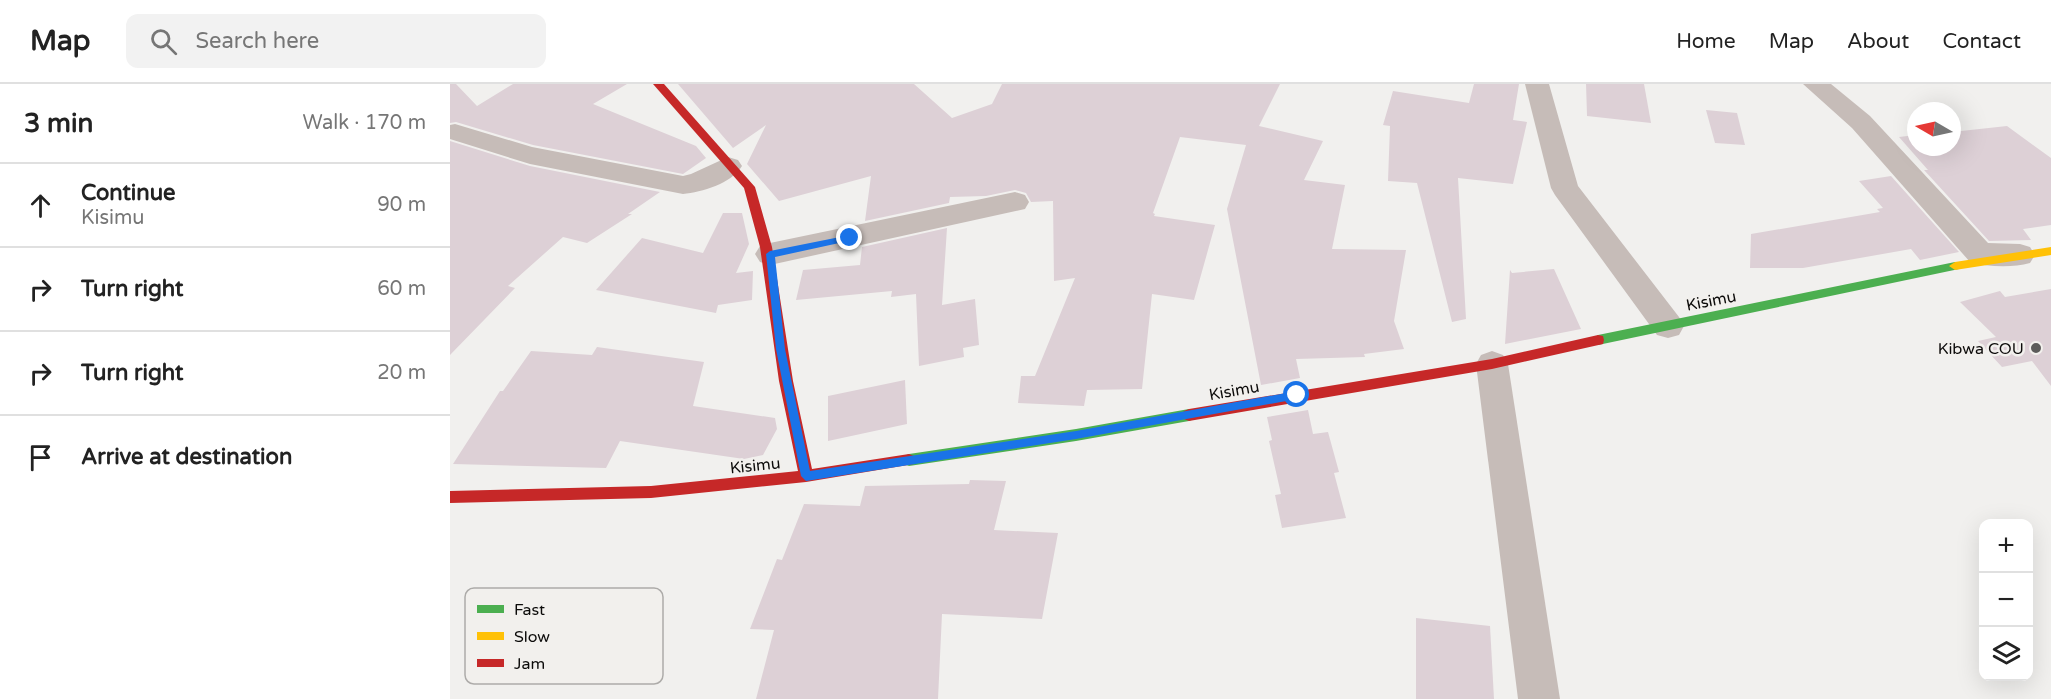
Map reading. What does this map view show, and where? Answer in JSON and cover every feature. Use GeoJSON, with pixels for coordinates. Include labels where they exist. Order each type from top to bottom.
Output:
{"type":"FeatureCollection","features":[{"type":"Feature","properties":{"kind":"street"},"geometry":{"type":"LineString","coordinates":[[658,84],[728,166],[749,187],[758,207],[770,254],[780,349],[806,476]]}},
{"type":"Feature","properties":{"kind":"street"},"geometry":{"type":"LineString","coordinates":[[1537,84],[1564,188],[1668,326]]}},
{"type":"Feature","properties":{"kind":"street"},"geometry":{"type":"LineString","coordinates":[[1815,84],[1861,122],[1980,254],[2038,253]]}},
{"type":"Feature","properties":{"kind":"street"},"geometry":{"type":"LineString","coordinates":[[455,132],[530,155],[683,185],[697,183],[728,166]]}},
{"type":"Feature","properties":{"kind":"street"},"geometry":{"type":"LineString","coordinates":[[770,254],[1015,202]]}},
{"type":"Feature","properties":{"kind":"street","name":"Kisimu"},"geometry":{"type":"LineString","coordinates":[[450,497],[651,492],[806,476],[1076,435],[1297,395],[1492,364],[1992,259],[2038,253]]}},
{"type":"Feature","properties":{"kind":"street"},"geometry":{"type":"LineString","coordinates":[[1492,364],[1539,699]]}},
{"type":"Feature","properties":{"kind":"building"},"geometry":{"type":"Polygon","coordinates":[[[450,84],[456,84],[477,106],[513,84],[627,84],[593,104],[696,146],[706,158],[683,174],[533,145],[456,122],[450,123],[450,84]]]}},
{"type":"Feature","properties":{"kind":"building"},"geometry":{"type":"Polygon","coordinates":[[[678,84],[914,84],[952,118],[992,104],[1002,84],[1280,84],[1259,126],[1323,141],[1304,180],[1345,185],[1332,249],[1406,250],[1394,321],[1404,349],[1364,354],[1365,357],[1296,359],[1300,378],[1261,385],[1227,209],[1246,145],[1180,137],[1153,213],[1154,216],[1215,225],[1194,300],[1152,294],[1142,389],[1087,390],[1084,406],[1018,403],[1021,376],[1035,376],[1075,278],[1054,281],[1053,201],[1031,202],[1026,193],[1015,190],[986,196],[950,197],[949,203],[865,221],[871,176],[779,201],[747,164],[766,125],[733,148],[678,84]]]}},
{"type":"Feature","properties":{"kind":"building"},"geometry":{"type":"Polygon","coordinates":[[[1474,84],[1519,84],[1513,120],[1527,122],[1513,184],[1458,178],[1466,319],[1452,322],[1417,183],[1388,181],[1390,126],[1383,125],[1393,91],[1469,103],[1474,84]]]}},
{"type":"Feature","properties":{"kind":"building"},"geometry":{"type":"Polygon","coordinates":[[[1586,84],[1644,84],[1651,123],[1587,116],[1586,84]]]}},
{"type":"Feature","properties":{"kind":"building"},"geometry":{"type":"Polygon","coordinates":[[[1706,110],[1737,113],[1745,145],[1715,143],[1706,110]]]}},
{"type":"Feature","properties":{"kind":"building"},"geometry":{"type":"Polygon","coordinates":[[[2007,126],[2051,158],[2051,225],[2023,229],[2031,240],[1989,241],[1924,170],[1928,170],[1916,156],[1961,156],[1961,131],[2007,126]]]}},
{"type":"Feature","properties":{"kind":"building"},"geometry":{"type":"Polygon","coordinates":[[[1907,136],[1907,146],[1899,137],[1907,136]]]}},
{"type":"Feature","properties":{"kind":"building"},"geometry":{"type":"Polygon","coordinates":[[[450,141],[530,166],[660,192],[628,214],[632,214],[587,243],[563,237],[508,286],[515,288],[450,355],[450,141]]]}},
{"type":"Feature","properties":{"kind":"building"},"geometry":{"type":"Polygon","coordinates":[[[1891,176],[1959,252],[1920,260],[1911,249],[1803,268],[1750,268],[1751,234],[1880,212],[1877,209],[1883,208],[1859,181],[1891,176]]]}},
{"type":"Feature","properties":{"kind":"building"},"geometry":{"type":"Polygon","coordinates":[[[723,213],[742,213],[749,244],[736,273],[753,271],[752,300],[718,305],[716,313],[596,290],[642,238],[703,253],[723,213]]]}},
{"type":"Feature","properties":{"kind":"building"},"geometry":{"type":"Polygon","coordinates":[[[947,228],[942,305],[975,299],[979,345],[963,348],[964,357],[919,366],[916,294],[891,297],[892,291],[796,300],[803,270],[860,265],[862,247],[947,228]]]}},
{"type":"Feature","properties":{"kind":"building"},"geometry":{"type":"Polygon","coordinates":[[[1554,269],[1581,329],[1505,344],[1510,270],[1512,273],[1554,269]]]}},
{"type":"Feature","properties":{"kind":"building"},"geometry":{"type":"Polygon","coordinates":[[[2051,289],[2051,386],[2032,361],[2002,367],[1978,341],[1996,337],[1960,302],[2000,291],[2005,297],[2051,289]]]}},
{"type":"Feature","properties":{"kind":"building"},"geometry":{"type":"Polygon","coordinates":[[[597,347],[704,362],[693,406],[775,418],[777,429],[763,455],[744,459],[620,441],[606,468],[453,464],[500,391],[503,391],[531,351],[592,355],[597,347]]]}},
{"type":"Feature","properties":{"kind":"building"},"geometry":{"type":"Polygon","coordinates":[[[905,380],[907,424],[828,441],[828,396],[905,380]]]}},
{"type":"Feature","properties":{"kind":"building"},"geometry":{"type":"Polygon","coordinates":[[[1308,410],[1313,434],[1328,432],[1339,472],[1334,473],[1346,518],[1282,528],[1275,495],[1281,494],[1269,441],[1272,440],[1267,417],[1308,410]]]}},
{"type":"Feature","properties":{"kind":"building"},"geometry":{"type":"Polygon","coordinates":[[[970,480],[1006,481],[994,530],[1058,533],[1042,619],[942,614],[938,699],[756,699],[774,630],[750,629],[777,559],[782,560],[804,504],[860,506],[865,486],[969,484],[970,480]]]}},
{"type":"Feature","properties":{"kind":"building"},"geometry":{"type":"Polygon","coordinates":[[[1416,618],[1490,626],[1494,699],[1416,699],[1416,618]]]}},
{"type":"Feature","properties":{"kind":"traffic: fast"},"geometry":{"type":"LineString","coordinates":[[1598,340],[1955,266]]}},
{"type":"Feature","properties":{"kind":"traffic: fast"},"geometry":{"type":"LineString","coordinates":[[909,460],[1076,435],[1189,415]]}},
{"type":"Feature","properties":{"kind":"traffic: slow"},"geometry":{"type":"LineString","coordinates":[[1955,266],[2051,251]]}},
{"type":"Feature","properties":{"kind":"traffic: jam"},"geometry":{"type":"LineString","coordinates":[[658,84],[749,187],[762,227],[770,267],[786,381],[806,476]]}},
{"type":"Feature","properties":{"kind":"traffic: jam"},"geometry":{"type":"LineString","coordinates":[[1189,415],[1492,364],[1598,340]]}},
{"type":"Feature","properties":{"kind":"traffic: jam"},"geometry":{"type":"LineString","coordinates":[[450,497],[651,492],[806,476],[909,460]]}},
{"type":"Feature","properties":{"kind":"place","name":"Kibwa COU"},"geometry":{"type":"Point","coordinates":[2036,348]}},
{"type":"Feature","properties":{"kind":"route"},"geometry":{"type":"LineString","coordinates":[[850,238],[770,254],[780,349],[806,476],[1076,435],[1297,395]]}}]}
